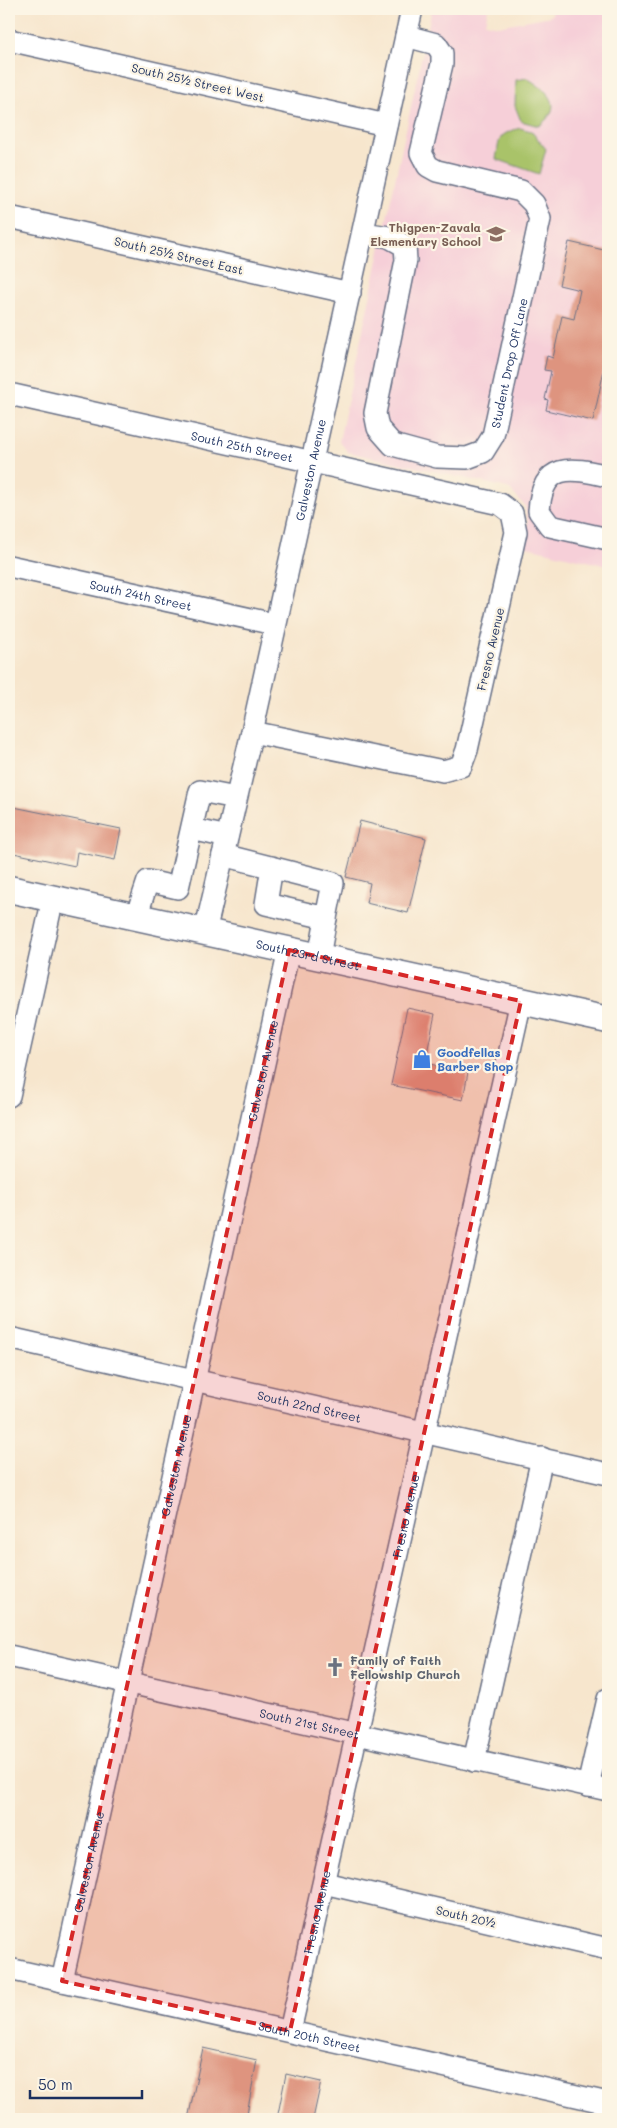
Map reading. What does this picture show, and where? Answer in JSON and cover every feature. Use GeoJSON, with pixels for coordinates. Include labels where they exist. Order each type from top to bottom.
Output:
{"type":"FeatureCollection","features":[{"type":"Feature","properties":{"kind":"main road","name":"South 23rd Street"},"geometry":{"type":"LineString","coordinates":[[9,889],[608,1020]]}},
{"type":"Feature","properties":{"kind":"street","name":"Galveston Avenue"},"geometry":{"type":"LineString","coordinates":[[205,932],[252,732],[274,624],[350,293],[412,9]]}},
{"type":"Feature","properties":{"kind":"street","name":"Student Drop Off Lane"},"geometry":{"type":"LineString","coordinates":[[363,232],[389,237],[406,246],[406,260],[375,412],[378,428],[393,446],[437,457],[467,458],[483,452],[493,436],[540,219],[534,204],[521,191],[437,171],[428,166],[421,153],[442,64],[442,53],[436,44],[406,36]]}},
{"type":"Feature","properties":{"kind":"street","name":"South 25½ Street West"},"geometry":{"type":"LineString","coordinates":[[9,40],[386,124]]}},
{"type":"Feature","properties":{"kind":"street","name":"South 25½ Street East"},"geometry":{"type":"LineString","coordinates":[[9,217],[350,293]]}},
{"type":"Feature","properties":{"kind":"street","name":"South 25th Street"},"geometry":{"type":"LineString","coordinates":[[9,394],[500,504],[512,513],[516,532]]}},
{"type":"Feature","properties":{"kind":"street"},"geometry":{"type":"LineString","coordinates":[[608,476],[580,469],[562,471],[548,478],[540,493],[539,511],[550,526],[608,539]]}},
{"type":"Feature","properties":{"kind":"street","name":"Fresno Avenue"},"geometry":{"type":"LineString","coordinates":[[252,732],[443,771],[461,766],[467,750],[516,532]]}},
{"type":"Feature","properties":{"kind":"street","name":"South 24th Street"},"geometry":{"type":"LineString","coordinates":[[9,566],[274,624]]}},
{"type":"Feature","properties":{"kind":"street"},"geometry":{"type":"LineString","coordinates":[[136,917],[148,881],[178,888],[200,791],[236,798]]}},
{"type":"Feature","properties":{"kind":"street"},"geometry":{"type":"LineString","coordinates":[[192,829],[272,868],[333,882],[319,957]]}},
{"type":"Feature","properties":{"kind":"street"},"geometry":{"type":"LineString","coordinates":[[272,868],[266,904],[326,918]]}},
{"type":"Feature","properties":{"kind":"street"},"geometry":{"type":"LineString","coordinates":[[9,1096],[53,898]]}},
{"type":"Feature","properties":{"kind":"street","name":"Galveston Avenue"},"geometry":{"type":"LineString","coordinates":[[62,1981],[289,950]]}},
{"type":"Feature","properties":{"kind":"street","name":"Fresno Avenue"},"geometry":{"type":"LineString","coordinates":[[290,2032],[521,1001]]}},
{"type":"Feature","properties":{"kind":"street","name":"South 22nd Street"},"geometry":{"type":"LineString","coordinates":[[9,1338],[608,1474]]}},
{"type":"Feature","properties":{"kind":"street"},"geometry":{"type":"LineString","coordinates":[[474,1761],[542,1458]]}},
{"type":"Feature","properties":{"kind":"street","name":"South 21st Street"},"geometry":{"type":"LineString","coordinates":[[9,1656],[598,1788]]}},
{"type":"Feature","properties":{"kind":"street"},"geometry":{"type":"LineString","coordinates":[[598,1788],[608,1699]]}},
{"type":"Feature","properties":{"kind":"street","name":"South 20½"},"geometry":{"type":"LineString","coordinates":[[324,1882],[608,1949]]}},
{"type":"Feature","properties":{"kind":"street","name":"South 20th Street"},"geometry":{"type":"LineString","coordinates":[[9,1969],[608,2103]]}},
{"type":"Feature","properties":{"kind":"highlighted area"},"geometry":{"type":"Polygon","coordinates":[[[289,950],[521,1001],[290,2031],[62,1981],[289,950]]]}},
{"type":"Feature","properties":{"kind":"shaded area","name":"Thigpen-Zavala Elementary School"},"geometry":{"type":"Polygon","coordinates":[[[432,9],[488,9],[485,23],[498,26],[551,16],[554,9],[608,9],[608,566],[523,546],[528,521],[525,506],[508,488],[348,452],[339,441],[432,9]]]}},
{"type":"Feature","properties":{"kind":"green space"},"geometry":{"type":"Polygon","coordinates":[[[527,78],[548,94],[553,105],[552,112],[539,126],[521,121],[515,106],[516,80],[527,78]]]}},
{"type":"Feature","properties":{"kind":"green space"},"geometry":{"type":"Polygon","coordinates":[[[520,128],[531,131],[546,149],[539,174],[496,159],[499,141],[503,135],[520,128]]]}},
{"type":"Feature","properties":{"kind":"building"},"geometry":{"type":"Polygon","coordinates":[[[569,242],[608,251],[608,352],[593,421],[546,410],[548,400],[545,399],[551,371],[544,370],[547,356],[553,358],[562,316],[574,319],[580,290],[559,285],[569,242]]]}},
{"type":"Feature","properties":{"kind":"building"},"geometry":{"type":"Polygon","coordinates":[[[9,806],[121,829],[115,860],[77,852],[75,866],[9,852],[9,806]]]}},
{"type":"Feature","properties":{"kind":"building"},"geometry":{"type":"Polygon","coordinates":[[[360,821],[426,838],[408,913],[366,903],[370,883],[346,877],[360,821]]]}},
{"type":"Feature","properties":{"kind":"building"},"geometry":{"type":"Polygon","coordinates":[[[407,1008],[435,1014],[425,1063],[468,1072],[463,1100],[391,1085],[407,1008]]]}},
{"type":"Feature","properties":{"kind":"building"},"geometry":{"type":"Polygon","coordinates":[[[203,2048],[257,2060],[246,2119],[188,2119],[203,2048]]]}},
{"type":"Feature","properties":{"kind":"building"},"geometry":{"type":"Polygon","coordinates":[[[286,2074],[321,2082],[313,2119],[277,2119],[286,2074]]]}},
{"type":"Feature","properties":{"kind":"place","name":"Thigpen-Zavala Elementary School"},"geometry":{"type":"Point","coordinates":[496,234]}},
{"type":"Feature","properties":{"kind":"place","name":"Goodfellas Barber Shop"},"geometry":{"type":"Point","coordinates":[422,1059]}},
{"type":"Feature","properties":{"kind":"place","name":"Family of Faith Fellowship Church"},"geometry":{"type":"Point","coordinates":[335,1667]}}]}
